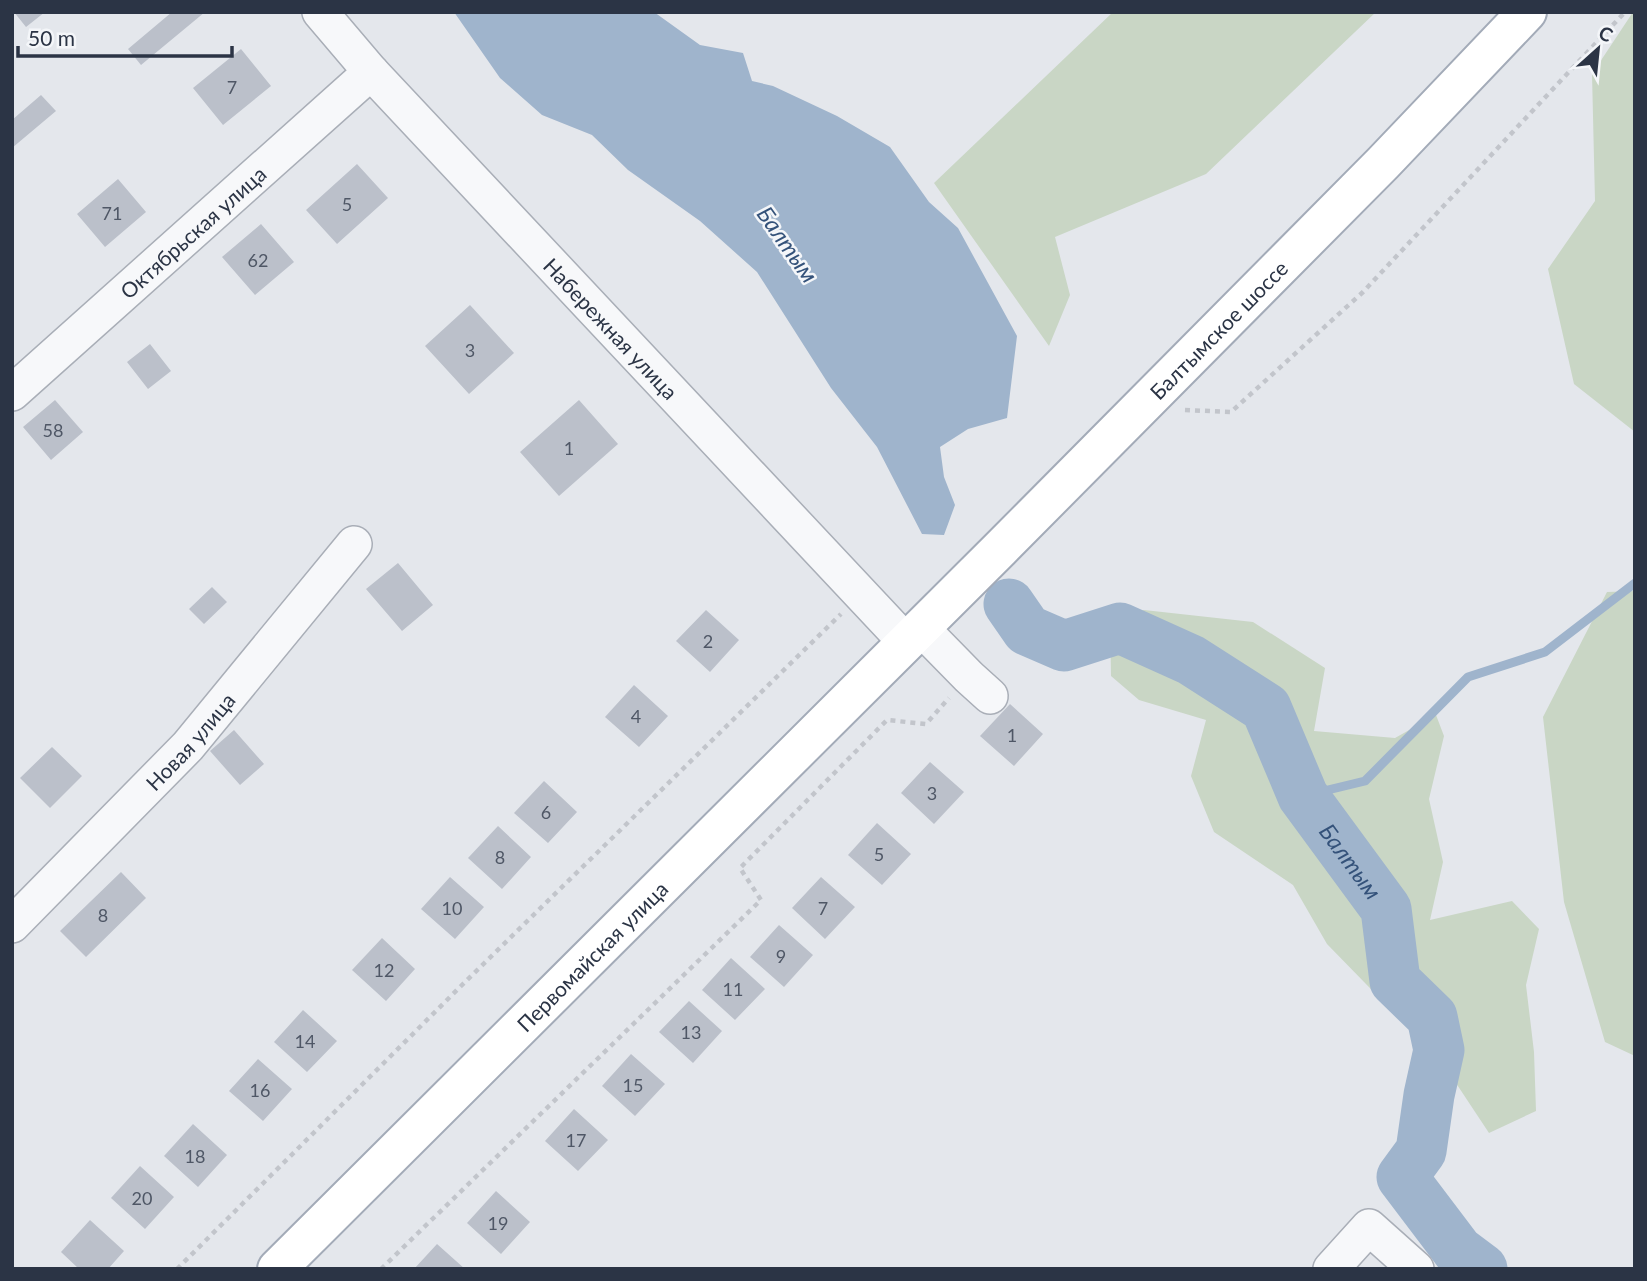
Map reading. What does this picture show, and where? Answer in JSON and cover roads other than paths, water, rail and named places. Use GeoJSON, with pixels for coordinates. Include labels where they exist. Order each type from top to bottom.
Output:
{"type":"FeatureCollection","features":[{"type":"Feature","properties":{"kind":"main road","name":"Балтымское шоссе"},"geometry":{"type":"LineString","coordinates":[[913,634],[1383,163],[1527,12]]}},
{"type":"Feature","properties":{"kind":"main road","name":"Первомайская улица"},"geometry":{"type":"LineString","coordinates":[[277,1269],[913,634]]}},
{"type":"Feature","properties":{"kind":"street","name":"Набережная улица"},"geometry":{"type":"LineString","coordinates":[[320,12],[371,72],[862,594],[979,687]]}},
{"type":"Feature","properties":{"kind":"street","name":"Октябрьская улица"},"geometry":{"type":"LineString","coordinates":[[12,393],[371,72]]}},
{"type":"Feature","properties":{"kind":"street","name":"Новая улица"},"geometry":{"type":"LineString","coordinates":[[12,925],[188,746],[354,544]]}},
{"type":"Feature","properties":{"kind":"street"},"geometry":{"type":"LineString","coordinates":[[1331,1269],[1369,1227],[1416,1269]]}},
{"type":"Feature","properties":{"kind":"water"},"geometry":{"type":"Polygon","coordinates":[[[454,12],[654,12],[700,45],[743,53],[752,81],[773,86],[837,116],[890,147],[929,202],[958,228],[1017,336],[1007,418],[968,429],[940,447],[944,477],[955,505],[944,535],[922,534],[877,447],[831,388],[757,272],[700,221],[628,170],[592,135],[542,115],[500,78],[454,12]]]}},
{"type":"Feature","properties":{"kind":"waterway"},"geometry":{"type":"LineString","coordinates":[[1303,796],[1365,781],[1468,677],[1545,652],[1635,583]]}},
{"type":"Feature","properties":{"kind":"waterway","name":"Балтым"},"geometry":{"type":"LineString","coordinates":[[1009,604],[1027,630],[1064,646],[1120,628],[1191,660],[1266,708],[1303,796],[1386,909],[1395,981],[1432,1017],[1439,1050],[1421,1151],[1402,1177],[1458,1251],[1482,1269]]}}]}
